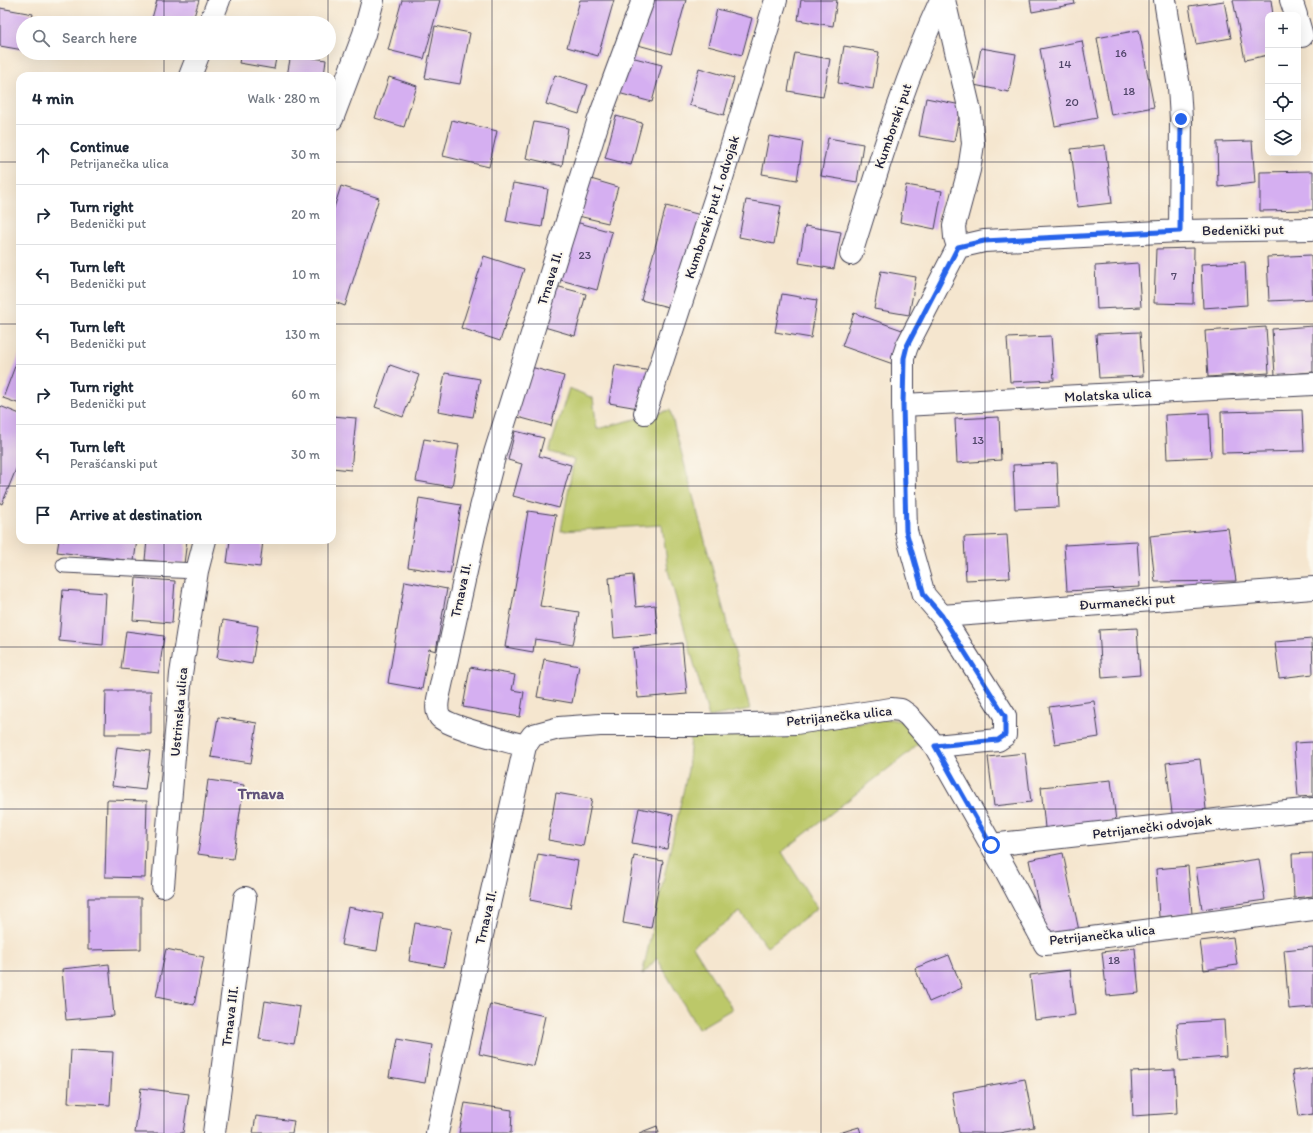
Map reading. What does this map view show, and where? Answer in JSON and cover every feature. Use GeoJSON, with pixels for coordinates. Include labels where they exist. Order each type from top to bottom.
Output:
{"type":"FeatureCollection","features":[{"type":"Feature","properties":{"kind":"street"},"geometry":{"type":"LineString","coordinates":[[213,16],[219,0]]}},
{"type":"Feature","properties":{"kind":"street"},"geometry":{"type":"LineString","coordinates":[[336,108],[364,34],[373,0]]}},
{"type":"Feature","properties":{"kind":"street","name":"Trnava II."},"geometry":{"type":"LineString","coordinates":[[437,1133],[525,746],[452,725],[440,718],[436,708],[474,535],[495,453],[598,122],[643,0]]}},
{"type":"Feature","properties":{"kind":"street","name":"Kumborski put I. odvojak"},"geometry":{"type":"LineString","coordinates":[[645,413],[721,181],[776,0]]}},
{"type":"Feature","properties":{"kind":"street","name":"Kumborski put"},"geometry":{"type":"LineString","coordinates":[[942,0],[970,111],[973,144],[969,170],[954,226],[958,247]]}},
{"type":"Feature","properties":{"kind":"street","name":"Kumborski put"},"geometry":{"type":"LineString","coordinates":[[851,254],[890,128],[925,34],[942,0]]}},
{"type":"Feature","properties":{"kind":"street"},"geometry":{"type":"LineString","coordinates":[[1165,0],[1179,87],[1181,119],[1180,231]]}},
{"type":"Feature","properties":{"kind":"street"},"geometry":{"type":"LineString","coordinates":[[1291,0],[1295,12]]}},
{"type":"Feature","properties":{"kind":"street"},"geometry":{"type":"LineString","coordinates":[[192,72],[196,60]]}},
{"type":"Feature","properties":{"kind":"street","name":"Bedenički put"},"geometry":{"type":"LineString","coordinates":[[958,247],[984,241],[1180,231],[1313,229]]}},
{"type":"Feature","properties":{"kind":"street"},"geometry":{"type":"LineString","coordinates":[[935,746],[998,740],[1005,735],[1005,716],[942,616],[924,595],[906,531],[903,405],[904,358],[907,346],[958,247]]}},
{"type":"Feature","properties":{"kind":"street","name":"Molatska ulica"},"geometry":{"type":"LineString","coordinates":[[903,405],[1313,384]]}},
{"type":"Feature","properties":{"kind":"street","name":"Ustrinska ulica"},"geometry":{"type":"LineString","coordinates":[[163,886],[182,674],[197,571],[204,544]]}},
{"type":"Feature","properties":{"kind":"street","name":"Đurmanečki put"},"geometry":{"type":"LineString","coordinates":[[942,616],[1313,588]]}},
{"type":"Feature","properties":{"kind":"street","name":"Petrijanečka ulica"},"geometry":{"type":"LineString","coordinates":[[525,746],[533,735],[559,728],[600,725],[796,723],[891,709],[901,710],[908,714],[935,746],[1045,944],[1313,909]]}},
{"type":"Feature","properties":{"kind":"street","name":"Petrijanečki odvojak"},"geometry":{"type":"LineString","coordinates":[[991,845],[1313,809]]}},
{"type":"Feature","properties":{"kind":"street","name":"Trnava III."},"geometry":{"type":"LineString","coordinates":[[214,1133],[245,898]]}},
{"type":"Feature","properties":{"kind":"lane"},"geometry":{"type":"LineString","coordinates":[[64,565],[197,571]]}},
{"type":"Feature","properties":{"kind":"green space"},"geometry":{"type":"Polygon","coordinates":[[[569,388],[593,398],[597,429],[670,410],[750,709],[709,717],[668,570],[662,525],[561,531],[574,459],[549,452],[569,388]]]}},
{"type":"Feature","properties":{"kind":"green space"},"geometry":{"type":"Polygon","coordinates":[[[889,719],[901,721],[921,741],[908,753],[782,852],[817,908],[767,947],[740,912],[693,946],[732,1009],[698,1029],[657,958],[642,975],[688,770],[691,737],[772,734],[889,719]]]}},
{"type":"Feature","properties":{"kind":"building"},"geometry":{"type":"Polygon","coordinates":[[[157,0],[199,0],[194,16],[153,16],[157,0]]]}},
{"type":"Feature","properties":{"kind":"building"},"geometry":{"type":"Polygon","coordinates":[[[402,0],[440,0],[424,59],[388,50],[402,0]]]}},
{"type":"Feature","properties":{"kind":"building"},"geometry":{"type":"Polygon","coordinates":[[[580,0],[614,0],[598,56],[567,47],[580,0]]]}},
{"type":"Feature","properties":{"kind":"building"},"geometry":{"type":"Polygon","coordinates":[[[650,0],[686,0],[671,54],[638,45],[650,0]]]}},
{"type":"Feature","properties":{"kind":"building"},"geometry":{"type":"Polygon","coordinates":[[[801,0],[837,0],[833,26],[798,20],[801,0]]]}},
{"type":"Feature","properties":{"kind":"building"},"geometry":{"type":"Polygon","coordinates":[[[1030,0],[1074,0],[1075,4],[1032,12],[1030,0]]]}},
{"type":"Feature","properties":{"kind":"building"},"geometry":{"type":"Polygon","coordinates":[[[1233,0],[1271,0],[1273,12],[1265,12],[1265,56],[1245,60],[1233,0]]]}},
{"type":"Feature","properties":{"kind":"building"},"geometry":{"type":"Polygon","coordinates":[[[1224,1],[1231,38],[1196,44],[1189,6],[1224,1]]]}},
{"type":"Feature","properties":{"kind":"building"},"geometry":{"type":"Polygon","coordinates":[[[0,8],[33,14],[33,16],[16,16],[16,49],[0,46],[0,8]]]}},
{"type":"Feature","properties":{"kind":"building"},"geometry":{"type":"Polygon","coordinates":[[[717,9],[752,18],[742,55],[708,46],[717,9]]]}},
{"type":"Feature","properties":{"kind":"building"},"geometry":{"type":"Polygon","coordinates":[[[435,26],[470,33],[460,84],[425,78],[435,26]]]}},
{"type":"Feature","properties":{"kind":"building"},"geometry":{"type":"Polygon","coordinates":[[[1139,30],[1154,107],[1111,115],[1097,38],[1139,30]]]}},
{"type":"Feature","properties":{"kind":"building"},"geometry":{"type":"Polygon","coordinates":[[[1082,41],[1097,118],[1055,126],[1040,49],[1082,41]]]}},
{"type":"Feature","properties":{"kind":"building"},"geometry":{"type":"Polygon","coordinates":[[[844,46],[879,52],[873,89],[838,83],[844,46]]]}},
{"type":"Feature","properties":{"kind":"building"},"geometry":{"type":"Polygon","coordinates":[[[981,48],[1016,54],[1009,92],[974,85],[981,48]]]}},
{"type":"Feature","properties":{"kind":"building"},"geometry":{"type":"Polygon","coordinates":[[[795,53],[830,59],[823,97],[788,91],[795,53]]]}},
{"type":"Feature","properties":{"kind":"building"},"geometry":{"type":"Polygon","coordinates":[[[627,56],[662,65],[652,102],[618,93],[627,56]]]}},
{"type":"Feature","properties":{"kind":"building"},"geometry":{"type":"Polygon","coordinates":[[[240,60],[276,60],[274,69],[239,63],[240,60]]]}},
{"type":"Feature","properties":{"kind":"building"},"geometry":{"type":"Polygon","coordinates":[[[290,60],[326,60],[324,72],[288,72],[290,60]]]}},
{"type":"Feature","properties":{"kind":"building"},"geometry":{"type":"Polygon","coordinates":[[[699,68],[734,78],[724,115],[689,105],[699,68]]]}},
{"type":"Feature","properties":{"kind":"building"},"geometry":{"type":"Polygon","coordinates":[[[555,75],[588,85],[579,114],[546,104],[555,75]]]}},
{"type":"Feature","properties":{"kind":"building"},"geometry":{"type":"Polygon","coordinates":[[[389,77],[417,86],[404,127],[375,118],[389,77]]]}},
{"type":"Feature","properties":{"kind":"building"},"geometry":{"type":"Polygon","coordinates":[[[926,98],[961,105],[954,142],[919,136],[926,98]]]}},
{"type":"Feature","properties":{"kind":"building"},"geometry":{"type":"Polygon","coordinates":[[[616,116],[642,123],[631,165],[605,158],[616,116]]]}},
{"type":"Feature","properties":{"kind":"building"},"geometry":{"type":"Polygon","coordinates":[[[452,120],[497,131],[489,167],[443,156],[452,120]]]}},
{"type":"Feature","properties":{"kind":"building"},"geometry":{"type":"Polygon","coordinates":[[[534,122],[568,128],[562,166],[526,158],[534,122]]]}},
{"type":"Feature","properties":{"kind":"building"},"geometry":{"type":"Polygon","coordinates":[[[769,136],[803,142],[797,180],[762,174],[769,136]]]}},
{"type":"Feature","properties":{"kind":"building"},"geometry":{"type":"Polygon","coordinates":[[[828,138],[863,144],[857,182],[821,176],[828,138]]]}},
{"type":"Feature","properties":{"kind":"building"},"geometry":{"type":"Polygon","coordinates":[[[1252,141],[1255,183],[1218,187],[1217,142],[1252,141]]]}},
{"type":"Feature","properties":{"kind":"building"},"geometry":{"type":"Polygon","coordinates":[[[1105,145],[1112,203],[1078,207],[1071,149],[1105,145]]]}},
{"type":"Feature","properties":{"kind":"building"},"geometry":{"type":"Polygon","coordinates":[[[1313,171],[1313,210],[1260,211],[1260,172],[1313,171]]]}},
{"type":"Feature","properties":{"kind":"building"},"geometry":{"type":"Polygon","coordinates":[[[584,177],[618,187],[608,223],[574,215],[584,177]]]}},
{"type":"Feature","properties":{"kind":"building"},"geometry":{"type":"Polygon","coordinates":[[[513,183],[548,189],[542,227],[506,221],[513,183]]]}},
{"type":"Feature","properties":{"kind":"building"},"geometry":{"type":"Polygon","coordinates":[[[906,185],[942,191],[935,229],[900,222],[906,185]]]}},
{"type":"Feature","properties":{"kind":"building"},"geometry":{"type":"Polygon","coordinates":[[[341,186],[379,198],[345,306],[336,303],[336,202],[341,186]]]}},
{"type":"Feature","properties":{"kind":"building"},"geometry":{"type":"Polygon","coordinates":[[[746,200],[781,206],[774,244],[739,237],[746,200]]]}},
{"type":"Feature","properties":{"kind":"building"},"geometry":{"type":"Polygon","coordinates":[[[666,206],[701,215],[676,309],[641,300],[666,206]]]}},
{"type":"Feature","properties":{"kind":"building"},"geometry":{"type":"Polygon","coordinates":[[[572,221],[612,232],[597,290],[557,279],[572,221]]]}},
{"type":"Feature","properties":{"kind":"building"},"geometry":{"type":"Polygon","coordinates":[[[805,226],[841,232],[834,269],[799,263],[805,226]]]}},
{"type":"Feature","properties":{"kind":"building"},"geometry":{"type":"Polygon","coordinates":[[[1194,248],[1193,304],[1154,303],[1156,249],[1194,248]]]}},
{"type":"Feature","properties":{"kind":"building"},"geometry":{"type":"Polygon","coordinates":[[[1311,255],[1313,299],[1269,301],[1267,257],[1311,255]]]}},
{"type":"Feature","properties":{"kind":"building"},"geometry":{"type":"Polygon","coordinates":[[[484,256],[524,269],[500,341],[461,328],[484,256]]]}},
{"type":"Feature","properties":{"kind":"building"},"geometry":{"type":"Polygon","coordinates":[[[1245,262],[1247,305],[1203,308],[1201,264],[1245,262]]]}},
{"type":"Feature","properties":{"kind":"building"},"geometry":{"type":"Polygon","coordinates":[[[1138,263],[1141,307],[1097,309],[1095,266],[1138,263]]]}},
{"type":"Feature","properties":{"kind":"building"},"geometry":{"type":"Polygon","coordinates":[[[881,271],[916,277],[909,315],[874,309],[881,271]]]}},
{"type":"Feature","properties":{"kind":"building"},"geometry":{"type":"Polygon","coordinates":[[[552,285],[586,294],[575,336],[541,326],[552,285]]]}},
{"type":"Feature","properties":{"kind":"building"},"geometry":{"type":"Polygon","coordinates":[[[782,294],[817,300],[811,338],[775,332],[782,294]]]}},
{"type":"Feature","properties":{"kind":"building"},"geometry":{"type":"Polygon","coordinates":[[[854,313],[905,331],[893,364],[842,346],[854,313]]]}},
{"type":"Feature","properties":{"kind":"building"},"geometry":{"type":"Polygon","coordinates":[[[1313,326],[1313,372],[1275,375],[1272,329],[1313,326]]]}},
{"type":"Feature","properties":{"kind":"building"},"geometry":{"type":"Polygon","coordinates":[[[1266,327],[1269,373],[1208,377],[1205,331],[1266,327]]]}},
{"type":"Feature","properties":{"kind":"building"},"geometry":{"type":"Polygon","coordinates":[[[1140,332],[1143,376],[1099,378],[1096,334],[1140,332]]]}},
{"type":"Feature","properties":{"kind":"building"},"geometry":{"type":"Polygon","coordinates":[[[1051,336],[1054,380],[1010,382],[1007,338],[1051,336]]]}},
{"type":"Feature","properties":{"kind":"building"},"geometry":{"type":"Polygon","coordinates":[[[16,364],[16,403],[3,398],[16,364]]]}},
{"type":"Feature","properties":{"kind":"building"},"geometry":{"type":"Polygon","coordinates":[[[390,365],[419,375],[403,417],[375,407],[390,365]]]}},
{"type":"Feature","properties":{"kind":"building"},"geometry":{"type":"Polygon","coordinates":[[[615,365],[651,371],[644,409],[609,403],[615,365]]]}},
{"type":"Feature","properties":{"kind":"building"},"geometry":{"type":"Polygon","coordinates":[[[527,366],[564,376],[551,426],[514,416],[527,366]]]}},
{"type":"Feature","properties":{"kind":"building"},"geometry":{"type":"Polygon","coordinates":[[[445,373],[480,379],[473,417],[438,411],[445,373]]]}},
{"type":"Feature","properties":{"kind":"building"},"geometry":{"type":"Polygon","coordinates":[[[0,406],[16,412],[16,469],[2,504],[0,503],[0,406]]]}},
{"type":"Feature","properties":{"kind":"building"},"geometry":{"type":"Polygon","coordinates":[[[1302,410],[1304,451],[1222,453],[1221,412],[1302,410]]]}},
{"type":"Feature","properties":{"kind":"building"},"geometry":{"type":"Polygon","coordinates":[[[1209,413],[1211,457],[1167,459],[1165,415],[1209,413]]]}},
{"type":"Feature","properties":{"kind":"building"},"geometry":{"type":"Polygon","coordinates":[[[336,416],[356,418],[351,470],[336,468],[336,416]]]}},
{"type":"Feature","properties":{"kind":"building"},"geometry":{"type":"Polygon","coordinates":[[[999,417],[1001,460],[957,463],[955,419],[999,417]]]}},
{"type":"Feature","properties":{"kind":"building"},"geometry":{"type":"Polygon","coordinates":[[[515,431],[544,438],[539,456],[571,465],[559,508],[513,496],[522,464],[508,460],[515,431]]]}},
{"type":"Feature","properties":{"kind":"building"},"geometry":{"type":"Polygon","coordinates":[[[424,439],[459,445],[452,487],[416,481],[424,439]]]}},
{"type":"Feature","properties":{"kind":"building"},"geometry":{"type":"Polygon","coordinates":[[[1057,463],[1059,507],[1015,509],[1013,465],[1057,463]]]}},
{"type":"Feature","properties":{"kind":"building"},"geometry":{"type":"Polygon","coordinates":[[[419,498],[461,505],[450,574],[408,567],[419,498]]]}},
{"type":"Feature","properties":{"kind":"building"},"geometry":{"type":"Polygon","coordinates":[[[528,511],[556,515],[540,606],[579,612],[573,645],[535,639],[533,652],[505,647],[528,511]]]}},
{"type":"Feature","properties":{"kind":"building"},"geometry":{"type":"Polygon","coordinates":[[[1228,528],[1236,581],[1155,582],[1150,536],[1228,528]]]}},
{"type":"Feature","properties":{"kind":"building"},"geometry":{"type":"Polygon","coordinates":[[[1007,535],[1010,578],[966,580],[964,537],[1007,535]]]}},
{"type":"Feature","properties":{"kind":"building"},"geometry":{"type":"Polygon","coordinates":[[[1137,541],[1140,587],[1067,591],[1064,545],[1137,541]]]}},
{"type":"Feature","properties":{"kind":"building"},"geometry":{"type":"Polygon","coordinates":[[[58,544],[136,544],[134,561],[57,552],[58,544]]]}},
{"type":"Feature","properties":{"kind":"building"},"geometry":{"type":"Polygon","coordinates":[[[147,544],[186,544],[184,564],[145,560],[147,544]]]}},
{"type":"Feature","properties":{"kind":"building"},"geometry":{"type":"Polygon","coordinates":[[[229,544],[263,544],[260,567],[227,563],[229,544]]]}},
{"type":"Feature","properties":{"kind":"building"},"geometry":{"type":"Polygon","coordinates":[[[633,575],[636,607],[655,605],[658,634],[614,638],[609,578],[633,575]]]}},
{"type":"Feature","properties":{"kind":"building"},"geometry":{"type":"Polygon","coordinates":[[[136,578],[175,581],[172,623],[133,620],[136,578]]]}},
{"type":"Feature","properties":{"kind":"building"},"geometry":{"type":"Polygon","coordinates":[[[405,581],[447,589],[436,651],[429,649],[422,689],[388,683],[405,581]]]}},
{"type":"Feature","properties":{"kind":"building"},"geometry":{"type":"Polygon","coordinates":[[[63,590],[106,593],[103,645],[59,641],[63,590]]]}},
{"type":"Feature","properties":{"kind":"building"},"geometry":{"type":"Polygon","coordinates":[[[223,620],[258,626],[252,664],[217,658],[223,620]]]}},
{"type":"Feature","properties":{"kind":"building"},"geometry":{"type":"Polygon","coordinates":[[[1137,628],[1140,675],[1102,678],[1099,630],[1137,628]]]}},
{"type":"Feature","properties":{"kind":"building"},"geometry":{"type":"Polygon","coordinates":[[[126,631],[164,636],[159,673],[121,669],[126,631]]]}},
{"type":"Feature","properties":{"kind":"building"},"geometry":{"type":"Polygon","coordinates":[[[1312,639],[1313,674],[1279,678],[1275,642],[1312,639]]]}},
{"type":"Feature","properties":{"kind":"building"},"geometry":{"type":"Polygon","coordinates":[[[682,643],[687,694],[638,698],[633,648],[682,643]]]}},
{"type":"Feature","properties":{"kind":"building"},"geometry":{"type":"Polygon","coordinates":[[[544,659],[579,666],[572,703],[537,697],[544,659]]]}},
{"type":"Feature","properties":{"kind":"building"},"geometry":{"type":"Polygon","coordinates":[[[470,667],[515,675],[512,690],[524,692],[520,717],[463,707],[470,667]]]}},
{"type":"Feature","properties":{"kind":"building"},"geometry":{"type":"Polygon","coordinates":[[[106,691],[151,691],[151,734],[105,734],[106,691]]]}},
{"type":"Feature","properties":{"kind":"building"},"geometry":{"type":"Polygon","coordinates":[[[1094,701],[1099,737],[1055,744],[1049,707],[1094,701]]]}},
{"type":"Feature","properties":{"kind":"building"},"geometry":{"type":"Polygon","coordinates":[[[218,717],[257,723],[251,763],[211,757],[218,717]]]}},
{"type":"Feature","properties":{"kind":"building"},"geometry":{"type":"Polygon","coordinates":[[[1313,742],[1313,796],[1298,797],[1294,743],[1313,742]]]}},
{"type":"Feature","properties":{"kind":"building"},"geometry":{"type":"Polygon","coordinates":[[[117,747],[150,751],[145,790],[112,786],[117,747]]]}},
{"type":"Feature","properties":{"kind":"building"},"geometry":{"type":"Polygon","coordinates":[[[1025,753],[1031,802],[994,806],[988,757],[1025,753]]]}},
{"type":"Feature","properties":{"kind":"building"},"geometry":{"type":"Polygon","coordinates":[[[1200,759],[1207,817],[1173,821],[1166,763],[1200,759]]]}},
{"type":"Feature","properties":{"kind":"building"},"geometry":{"type":"Polygon","coordinates":[[[208,780],[244,785],[233,859],[198,854],[208,780]]]}},
{"type":"Feature","properties":{"kind":"building"},"geometry":{"type":"Polygon","coordinates":[[[1111,780],[1116,821],[1045,828],[1041,787],[1111,780]]]}},
{"type":"Feature","properties":{"kind":"building"},"geometry":{"type":"Polygon","coordinates":[[[556,793],[592,799],[583,846],[548,840],[556,793]]]}},
{"type":"Feature","properties":{"kind":"building"},"geometry":{"type":"Polygon","coordinates":[[[107,800],[147,801],[145,878],[105,877],[107,800]]]}},
{"type":"Feature","properties":{"kind":"building"},"geometry":{"type":"Polygon","coordinates":[[[639,808],[673,815],[667,849],[632,843],[639,808]]]}},
{"type":"Feature","properties":{"kind":"building"},"geometry":{"type":"Polygon","coordinates":[[[1063,853],[1079,931],[1045,938],[1029,860],[1063,853]]]}},
{"type":"Feature","properties":{"kind":"building"},"geometry":{"type":"Polygon","coordinates":[[[1313,853],[1313,896],[1294,898],[1292,854],[1313,853]]]}},
{"type":"Feature","properties":{"kind":"building"},"geometry":{"type":"Polygon","coordinates":[[[538,854],[578,861],[570,908],[530,900],[538,854]]]}},
{"type":"Feature","properties":{"kind":"building"},"geometry":{"type":"Polygon","coordinates":[[[634,856],[663,861],[651,928],[623,923],[634,856]]]}},
{"type":"Feature","properties":{"kind":"building"},"geometry":{"type":"Polygon","coordinates":[[[1259,859],[1265,900],[1202,909],[1196,868],[1259,859]]]}},
{"type":"Feature","properties":{"kind":"building"},"geometry":{"type":"Polygon","coordinates":[[[1188,866],[1192,914],[1159,917],[1156,869],[1188,866]]]}},
{"type":"Feature","properties":{"kind":"building"},"geometry":{"type":"Polygon","coordinates":[[[88,898],[141,898],[141,949],[88,950],[88,898]]]}},
{"type":"Feature","properties":{"kind":"building"},"geometry":{"type":"Polygon","coordinates":[[[348,907],[383,914],[377,951],[341,945],[348,907]]]}},
{"type":"Feature","properties":{"kind":"building"},"geometry":{"type":"Polygon","coordinates":[[[415,923],[451,929],[444,967],[409,961],[415,923]]]}},
{"type":"Feature","properties":{"kind":"building"},"geometry":{"type":"Polygon","coordinates":[[[1233,937],[1237,965],[1204,970],[1200,941],[1233,937]]]}},
{"type":"Feature","properties":{"kind":"building"},"geometry":{"type":"Polygon","coordinates":[[[1313,947],[1313,1007],[1289,1009],[1284,950],[1313,947]]]}},
{"type":"Feature","properties":{"kind":"building"},"geometry":{"type":"Polygon","coordinates":[[[1135,948],[1139,993],[1107,996],[1102,952],[1135,948]]]}},
{"type":"Feature","properties":{"kind":"building"},"geometry":{"type":"Polygon","coordinates":[[[166,949],[204,957],[194,1005],[156,997],[166,949]]]}},
{"type":"Feature","properties":{"kind":"building"},"geometry":{"type":"Polygon","coordinates":[[[949,955],[962,988],[929,1002],[915,968],[949,955]]]}},
{"type":"Feature","properties":{"kind":"building"},"geometry":{"type":"Polygon","coordinates":[[[109,964],[114,1016],[66,1020],[62,969],[109,964]]]}},
{"type":"Feature","properties":{"kind":"building"},"geometry":{"type":"Polygon","coordinates":[[[1070,970],[1075,1015],[1035,1020],[1030,975],[1070,970]]]}},
{"type":"Feature","properties":{"kind":"building"},"geometry":{"type":"Polygon","coordinates":[[[265,1001],[300,1007],[294,1045],[259,1039],[265,1001]]]}},
{"type":"Feature","properties":{"kind":"building"},"geometry":{"type":"Polygon","coordinates":[[[490,1004],[545,1016],[534,1066],[479,1054],[490,1004]]]}},
{"type":"Feature","properties":{"kind":"building"},"geometry":{"type":"Polygon","coordinates":[[[1224,1020],[1226,1057],[1180,1061],[1177,1023],[1224,1020]]]}},
{"type":"Feature","properties":{"kind":"building"},"geometry":{"type":"Polygon","coordinates":[[[396,1039],[431,1045],[425,1083],[389,1077],[396,1039]]]}},
{"type":"Feature","properties":{"kind":"building"},"geometry":{"type":"Polygon","coordinates":[[[71,1050],[113,1052],[110,1105],[68,1103],[71,1050]]]}},
{"type":"Feature","properties":{"kind":"building"},"geometry":{"type":"Polygon","coordinates":[[[1313,1068],[1313,1114],[1299,1116],[1292,1071],[1313,1068]]]}},
{"type":"Feature","properties":{"kind":"building"},"geometry":{"type":"Polygon","coordinates":[[[1175,1070],[1177,1113],[1133,1116],[1131,1072],[1175,1070]]]}},
{"type":"Feature","properties":{"kind":"building"},"geometry":{"type":"Polygon","coordinates":[[[1025,1079],[1034,1127],[999,1133],[959,1133],[952,1092],[1025,1079]]]}},
{"type":"Feature","properties":{"kind":"building"},"geometry":{"type":"Polygon","coordinates":[[[141,1088],[189,1094],[183,1133],[135,1133],[141,1088]]]}},
{"type":"Feature","properties":{"kind":"building"},"geometry":{"type":"Polygon","coordinates":[[[465,1103],[512,1110],[511,1133],[459,1133],[465,1103]]]}},
{"type":"Feature","properties":{"kind":"building"},"geometry":{"type":"Polygon","coordinates":[[[256,1116],[294,1121],[292,1133],[253,1133],[256,1116]]]}},
{"type":"Feature","properties":{"kind":"building"},"geometry":{"type":"Polygon","coordinates":[[[657,1126],[659,1133],[639,1133],[657,1126]]]}},
{"type":"Feature","properties":{"kind":"building"},"geometry":{"type":"Polygon","coordinates":[[[859,1127],[861,1133],[839,1133],[859,1127]]]}},
{"type":"Feature","properties":{"kind":"district","name":"Trnava"},"geometry":{"type":"Point","coordinates":[261,793]}},
{"type":"Feature","properties":{"kind":"route"},"geometry":{"type":"LineString","coordinates":[[991,845],[935,746],[998,740],[1005,735],[1005,716],[942,616],[924,595],[906,531],[903,405],[904,358],[907,346],[958,247],[984,241],[1180,231],[1181,119]]}}]}
